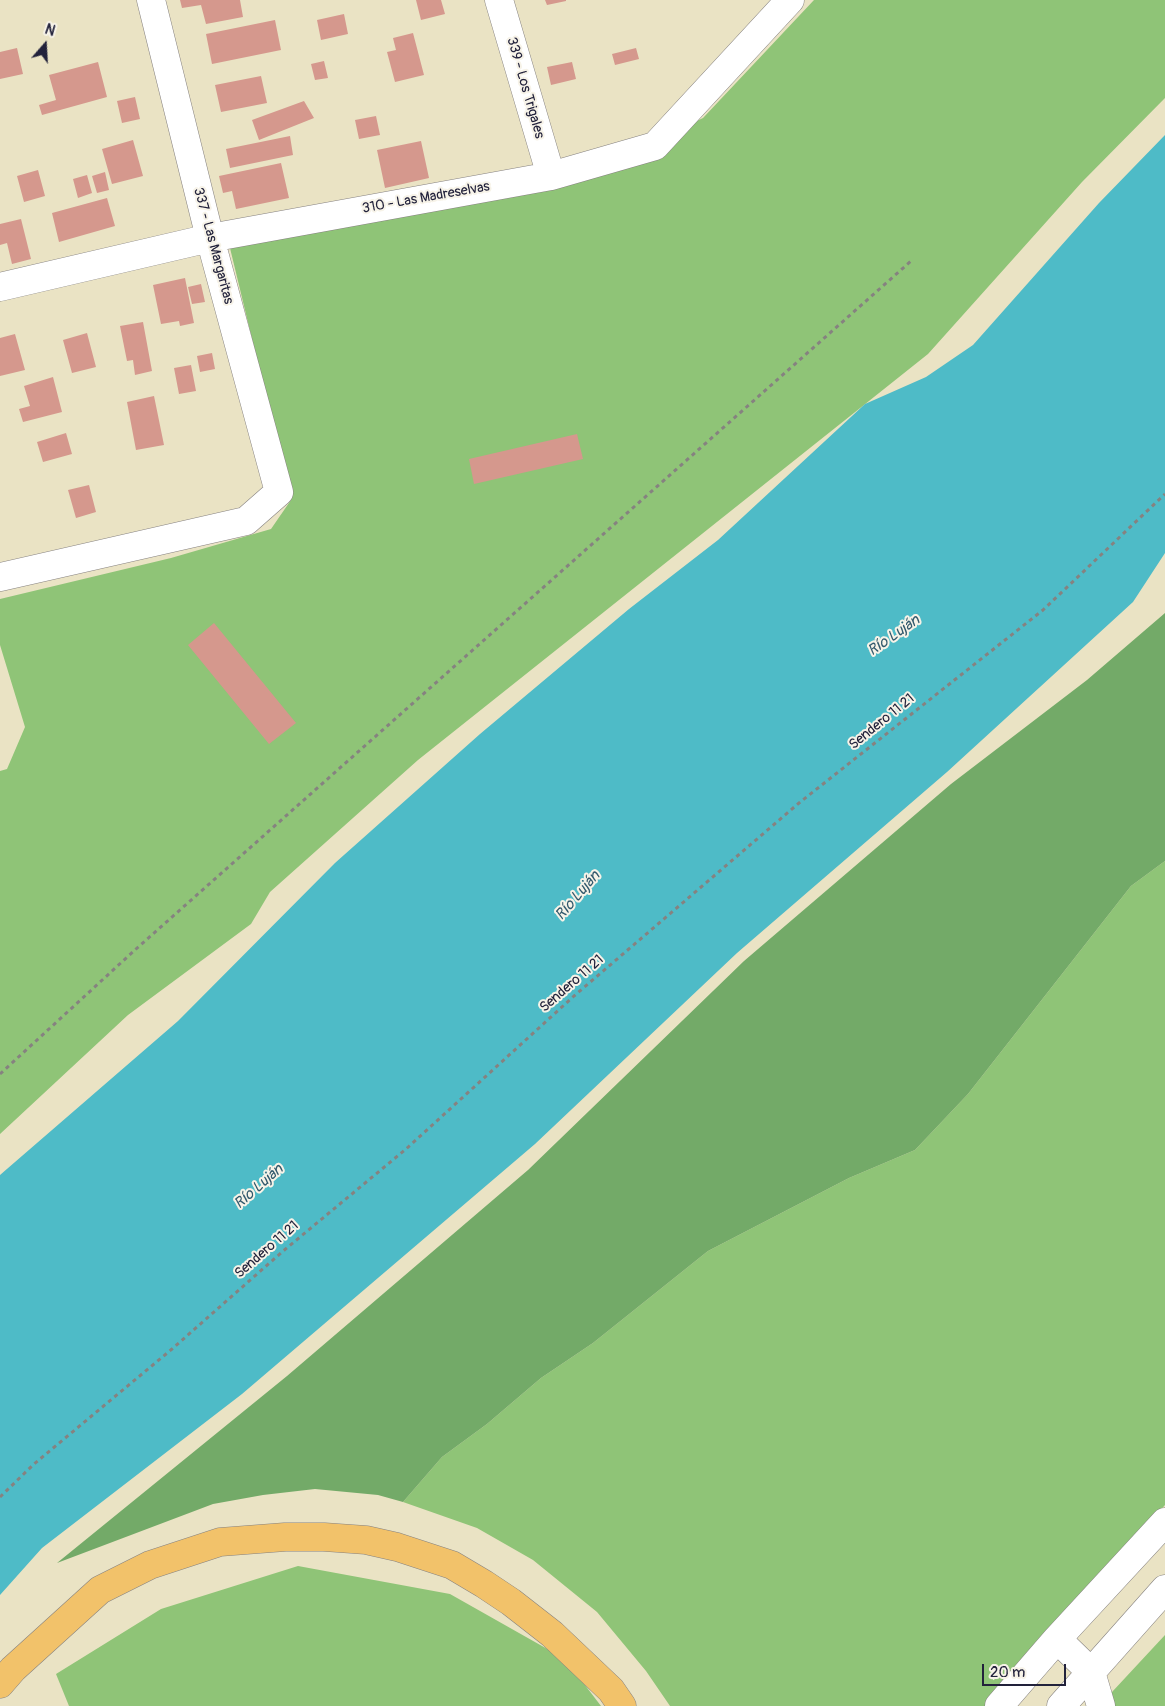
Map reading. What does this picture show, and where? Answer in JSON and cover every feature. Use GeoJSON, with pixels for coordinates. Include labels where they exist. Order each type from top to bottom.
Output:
{"type":"FeatureCollection","features":[{"type":"Feature","properties":{"kind":"main road"},"geometry":{"type":"LineString","coordinates":[[0,1684],[13,1669],[100,1590],[150,1565],[220,1542],[285,1536],[366,1540],[397,1547],[452,1565],[511,1602],[552,1634],[605,1684],[622,1706]]}},
{"type":"Feature","properties":{"kind":"street","name":"337 - Las Margaritas"},"geometry":{"type":"LineString","coordinates":[[0,577],[246,521],[279,492],[210,238],[151,0]]}},
{"type":"Feature","properties":{"kind":"street","name":"339 - Los Trigales"},"geometry":{"type":"LineString","coordinates":[[499,0],[550,176]]}},
{"type":"Feature","properties":{"kind":"street","name":"310 - Las Madreselvas"},"geometry":{"type":"LineString","coordinates":[[0,287],[210,238],[550,176],[655,146],[790,0]]}},
{"type":"Feature","properties":{"kind":"street"},"geometry":{"type":"LineString","coordinates":[[1000,1706],[1057,1639],[1165,1522]]}},
{"type":"Feature","properties":{"kind":"street"},"geometry":{"type":"LineString","coordinates":[[1060,1706],[1165,1589]]}},
{"type":"Feature","properties":{"kind":"street"},"geometry":{"type":"LineString","coordinates":[[1057,1639],[1091,1672],[1101,1706]]}},
{"type":"Feature","properties":{"kind":"path"},"geometry":{"type":"LineString","coordinates":[[0,1074],[136,949],[910,261]]}},
{"type":"Feature","properties":{"kind":"path","name":"Sendero 11 21"},"geometry":{"type":"LineString","coordinates":[[0,1498],[34,1464],[172,1349],[282,1252],[406,1149],[574,996],[807,797],[1043,610],[1165,494]]}},
{"type":"Feature","properties":{"kind":"green space"},"geometry":{"type":"Polygon","coordinates":[[[814,0],[1165,0],[1165,98],[1082,182],[928,354],[418,760],[270,892],[251,924],[128,1015],[0,1134],[0,771],[7,769],[25,727],[0,645],[0,599],[171,558],[271,529],[291,500],[230,248],[552,190],[703,118],[814,0]]]}},
{"type":"Feature","properties":{"kind":"green space"},"geometry":{"type":"Polygon","coordinates":[[[1165,613],[1165,861],[1131,886],[968,1094],[915,1150],[849,1178],[708,1251],[593,1343],[541,1378],[487,1424],[442,1457],[403,1502],[378,1495],[315,1489],[263,1495],[213,1504],[57,1563],[287,1376],[528,1170],[744,961],[951,784],[1087,680],[1165,613]]]}},
{"type":"Feature","properties":{"kind":"green space"},"geometry":{"type":"Polygon","coordinates":[[[1165,861],[1165,1505],[985,1706],[670,1706],[646,1671],[597,1612],[533,1560],[477,1528],[403,1502],[442,1457],[487,1424],[541,1378],[593,1343],[708,1251],[849,1178],[915,1150],[968,1094],[1131,886],[1165,861]]]}},
{"type":"Feature","properties":{"kind":"green space"},"geometry":{"type":"Polygon","coordinates":[[[298,1566],[450,1594],[565,1659],[601,1706],[69,1706],[56,1674],[161,1609],[298,1566]]]}},
{"type":"Feature","properties":{"kind":"green space"},"geometry":{"type":"Polygon","coordinates":[[[1165,1635],[1165,1706],[1099,1706],[1165,1635]]]}},
{"type":"Feature","properties":{"kind":"water","name":"Río Luján"},"geometry":{"type":"Polygon","coordinates":[[[1165,135],[1165,553],[1133,602],[947,772],[737,953],[535,1144],[242,1394],[42,1548],[0,1595],[0,1175],[178,1021],[335,863],[480,734],[629,609],[718,540],[865,404],[926,377],[973,345],[1099,203],[1165,135]]]}},
{"type":"Feature","properties":{"kind":"building"},"geometry":{"type":"Polygon","coordinates":[[[180,0],[240,0],[243,17],[206,24],[201,5],[182,8],[180,0]]]}},
{"type":"Feature","properties":{"kind":"building"},"geometry":{"type":"Polygon","coordinates":[[[416,0],[441,0],[445,14],[421,20],[416,0]]]}},
{"type":"Feature","properties":{"kind":"building"},"geometry":{"type":"Polygon","coordinates":[[[545,0],[566,0],[566,1],[547,5],[545,0]]]}},
{"type":"Feature","properties":{"kind":"building"},"geometry":{"type":"Polygon","coordinates":[[[344,14],[348,34],[321,40],[317,20],[344,14]]]}},
{"type":"Feature","properties":{"kind":"building"},"geometry":{"type":"Polygon","coordinates":[[[275,20],[281,50],[212,64],[206,34],[275,20]]]}},
{"type":"Feature","properties":{"kind":"building"},"geometry":{"type":"Polygon","coordinates":[[[413,33],[424,75],[395,82],[387,52],[396,50],[393,38],[413,33]]]}},
{"type":"Feature","properties":{"kind":"building"},"geometry":{"type":"Polygon","coordinates":[[[17,48],[23,74],[0,79],[0,52],[17,48]]]}},
{"type":"Feature","properties":{"kind":"building"},"geometry":{"type":"Polygon","coordinates":[[[636,48],[639,59],[615,65],[612,54],[636,48]]]}},
{"type":"Feature","properties":{"kind":"building"},"geometry":{"type":"Polygon","coordinates":[[[324,61],[328,78],[315,80],[311,64],[324,61]]]}},
{"type":"Feature","properties":{"kind":"building"},"geometry":{"type":"Polygon","coordinates":[[[98,62],[107,97],[42,115],[39,105],[56,100],[49,75],[98,62]]]}},
{"type":"Feature","properties":{"kind":"building"},"geometry":{"type":"Polygon","coordinates":[[[572,62],[576,79],[551,85],[547,67],[572,62]]]}},
{"type":"Feature","properties":{"kind":"building"},"geometry":{"type":"Polygon","coordinates":[[[261,76],[267,103],[221,112],[215,85],[261,76]]]}},
{"type":"Feature","properties":{"kind":"building"},"geometry":{"type":"Polygon","coordinates":[[[135,97],[140,119],[122,123],[117,101],[135,97]]]}},
{"type":"Feature","properties":{"kind":"building"},"geometry":{"type":"Polygon","coordinates":[[[304,101],[314,118],[259,140],[252,120],[304,101]]]}},
{"type":"Feature","properties":{"kind":"building"},"geometry":{"type":"Polygon","coordinates":[[[376,116],[380,135],[359,139],[355,120],[376,116]]]}},
{"type":"Feature","properties":{"kind":"building"},"geometry":{"type":"Polygon","coordinates":[[[290,136],[293,155],[230,168],[226,149],[290,136]]]}},
{"type":"Feature","properties":{"kind":"building"},"geometry":{"type":"Polygon","coordinates":[[[133,140],[143,176],[112,184],[102,149],[133,140]]]}},
{"type":"Feature","properties":{"kind":"building"},"geometry":{"type":"Polygon","coordinates":[[[421,141],[429,178],[385,188],[377,150],[421,141]]]}},
{"type":"Feature","properties":{"kind":"building"},"geometry":{"type":"Polygon","coordinates":[[[281,163],[289,198],[236,209],[232,191],[223,193],[219,176],[281,163]]]}},
{"type":"Feature","properties":{"kind":"building"},"geometry":{"type":"Polygon","coordinates":[[[38,170],[45,196],[24,202],[17,176],[38,170]]]}},
{"type":"Feature","properties":{"kind":"building"},"geometry":{"type":"Polygon","coordinates":[[[105,172],[109,190],[97,193],[92,176],[105,172]]]}},
{"type":"Feature","properties":{"kind":"building"},"geometry":{"type":"Polygon","coordinates":[[[87,175],[92,193],[78,198],[73,179],[87,175]]]}},
{"type":"Feature","properties":{"kind":"building"},"geometry":{"type":"Polygon","coordinates":[[[107,198],[115,226],[59,242],[52,213],[107,198]]]}},
{"type":"Feature","properties":{"kind":"building"},"geometry":{"type":"Polygon","coordinates":[[[21,219],[31,259],[12,264],[7,243],[0,245],[0,224],[21,219]]]}},
{"type":"Feature","properties":{"kind":"building"},"geometry":{"type":"Polygon","coordinates":[[[185,278],[194,323],[180,326],[179,321],[161,324],[153,285],[185,278]]]}},
{"type":"Feature","properties":{"kind":"building"},"geometry":{"type":"Polygon","coordinates":[[[201,284],[205,302],[192,304],[188,287],[201,284]]]}},
{"type":"Feature","properties":{"kind":"building"},"geometry":{"type":"Polygon","coordinates":[[[143,322],[152,371],[135,375],[133,360],[127,361],[120,326],[143,322]]]}},
{"type":"Feature","properties":{"kind":"building"},"geometry":{"type":"Polygon","coordinates":[[[87,333],[96,367],[72,373],[63,340],[87,333]]]}},
{"type":"Feature","properties":{"kind":"building"},"geometry":{"type":"Polygon","coordinates":[[[15,334],[25,370],[0,376],[0,338],[15,334]]]}},
{"type":"Feature","properties":{"kind":"building"},"geometry":{"type":"Polygon","coordinates":[[[212,353],[215,369],[200,372],[197,356],[212,353]]]}},
{"type":"Feature","properties":{"kind":"building"},"geometry":{"type":"Polygon","coordinates":[[[191,365],[196,391],[179,394],[174,368],[191,365]]]}},
{"type":"Feature","properties":{"kind":"building"},"geometry":{"type":"Polygon","coordinates":[[[53,377],[62,412],[23,422],[19,409],[30,406],[24,386],[53,377]]]}},
{"type":"Feature","properties":{"kind":"building"},"geometry":{"type":"Polygon","coordinates":[[[154,396],[164,445],[136,450],[127,402],[154,396]]]}},
{"type":"Feature","properties":{"kind":"building"},"geometry":{"type":"Polygon","coordinates":[[[66,433],[72,454],[43,462],[37,442],[66,433]]]}},
{"type":"Feature","properties":{"kind":"building"},"geometry":{"type":"Polygon","coordinates":[[[577,434],[583,459],[474,484],[469,459],[577,434]]]}},
{"type":"Feature","properties":{"kind":"building"},"geometry":{"type":"Polygon","coordinates":[[[89,485],[96,512],[76,518],[68,490],[89,485]]]}},
{"type":"Feature","properties":{"kind":"building"},"geometry":{"type":"Polygon","coordinates":[[[214,623],[296,723],[269,744],[188,645],[214,623]]]}}]}
